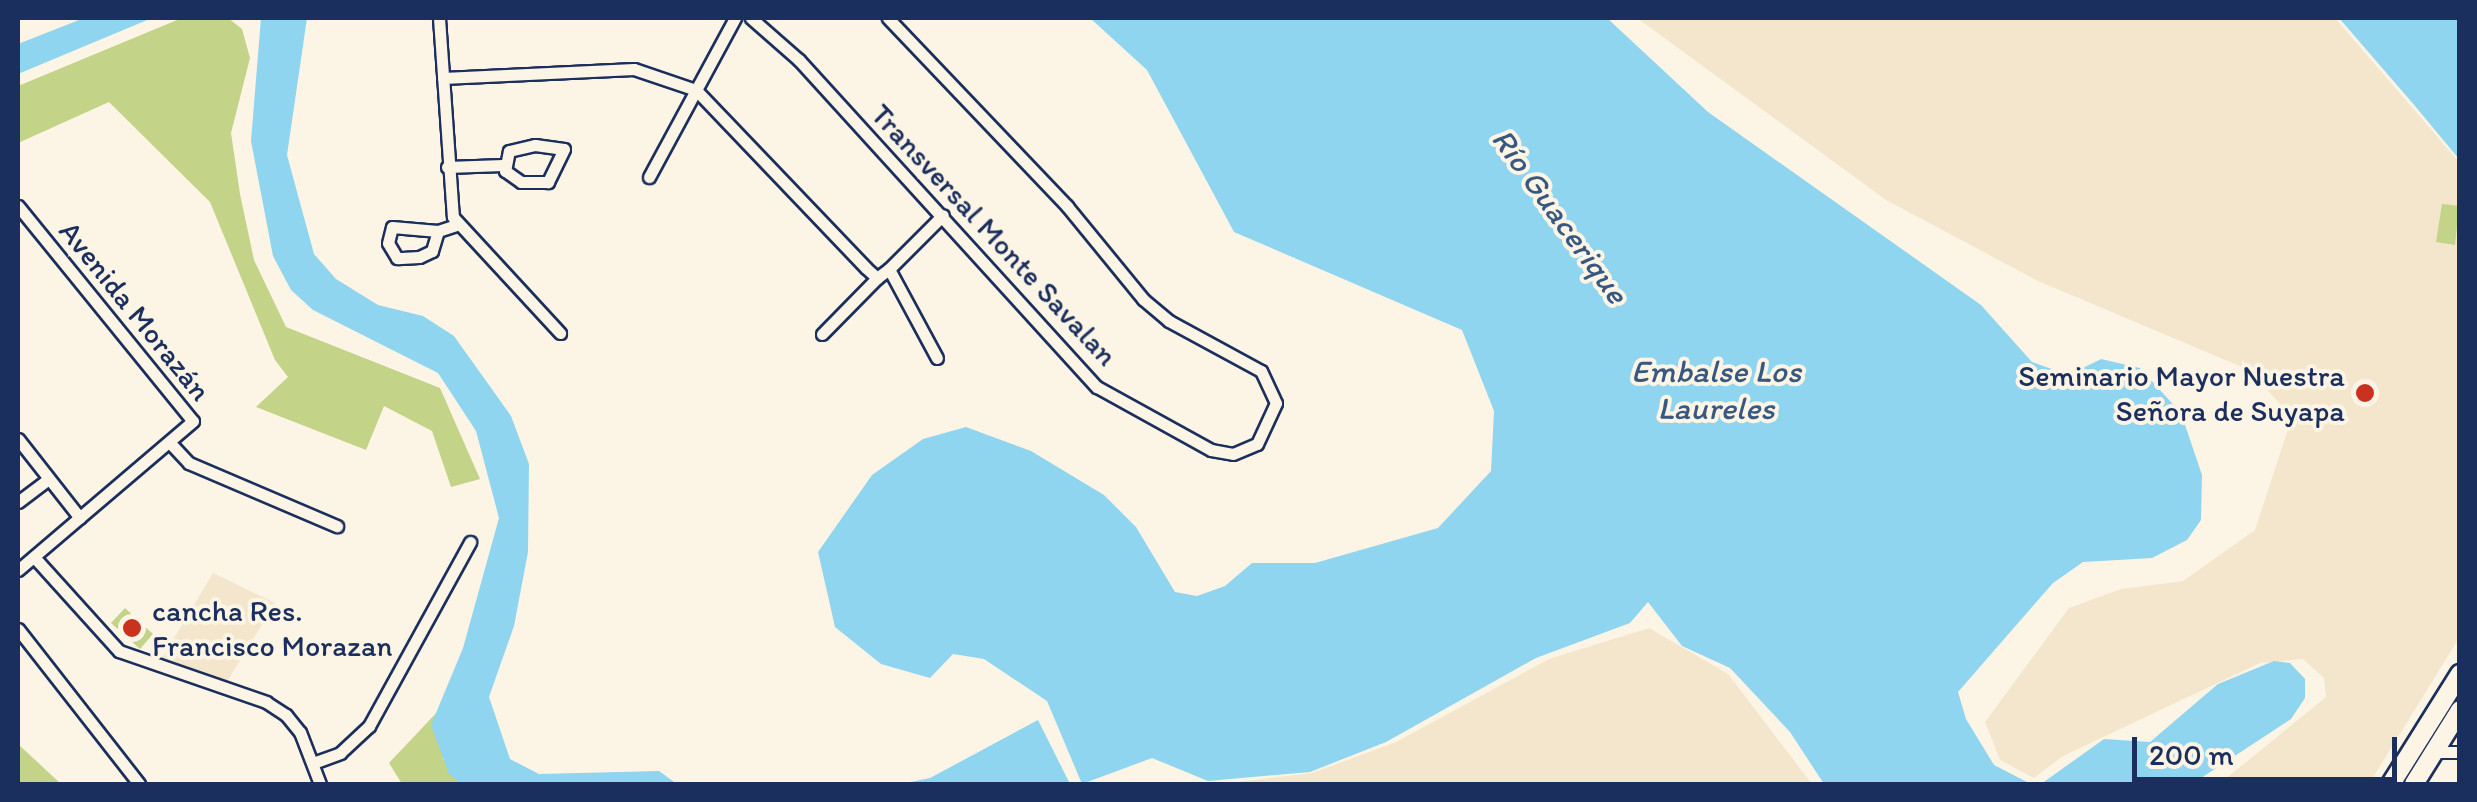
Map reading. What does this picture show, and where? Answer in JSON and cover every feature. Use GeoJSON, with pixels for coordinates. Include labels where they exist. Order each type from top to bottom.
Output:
{"type":"FeatureCollection","features":[{"type":"Feature","properties":{"kind":"highway"},"geometry":{"type":"LineString","coordinates":[[2392,784],[2460,674]]}},
{"type":"Feature","properties":{"kind":"highway"},"geometry":{"type":"LineString","coordinates":[[2414,784],[2460,710]]}},
{"type":"Feature","properties":{"kind":"street"},"geometry":{"type":"LineString","coordinates":[[439,18],[448,167],[457,225],[560,333]]}},
{"type":"Feature","properties":{"kind":"street"},"geometry":{"type":"LineString","coordinates":[[649,177],[736,18]]}},
{"type":"Feature","properties":{"kind":"street","name":"Transversal Monte Savalan"},"geometry":{"type":"LineString","coordinates":[[751,18],[943,215],[1097,386],[1211,450],[1233,454],[1258,444],[1272,425],[1276,404],[1261,370],[1169,320],[1143,298],[1067,206],[888,18]]}},
{"type":"Feature","properties":{"kind":"street"},"geometry":{"type":"LineString","coordinates":[[444,78],[634,69],[696,90],[877,278]]}},
{"type":"Feature","properties":{"kind":"street"},"geometry":{"type":"LineString","coordinates":[[448,167],[503,165],[521,182],[548,182],[564,149],[535,145],[510,151],[503,165]]}},
{"type":"Feature","properties":{"kind":"street","name":"Avenida Morazán"},"geometry":{"type":"LineString","coordinates":[[18,206],[194,421],[172,445]]}},
{"type":"Feature","properties":{"kind":"street"},"geometry":{"type":"LineString","coordinates":[[822,334],[943,215]]}},
{"type":"Feature","properties":{"kind":"street"},"geometry":{"type":"LineString","coordinates":[[438,230],[432,252],[419,258],[397,258],[388,243],[392,227],[438,230],[457,225]]}},
{"type":"Feature","properties":{"kind":"street"},"geometry":{"type":"LineString","coordinates":[[889,270],[937,358]]}},
{"type":"Feature","properties":{"kind":"street"},"geometry":{"type":"LineString","coordinates":[[18,439],[80,518]]}},
{"type":"Feature","properties":{"kind":"street"},"geometry":{"type":"LineString","coordinates":[[18,570],[172,445],[189,463],[337,526]]}},
{"type":"Feature","properties":{"kind":"street"},"geometry":{"type":"LineString","coordinates":[[18,502],[48,479]]}},
{"type":"Feature","properties":{"kind":"street"},"geometry":{"type":"LineString","coordinates":[[313,763],[340,754],[369,726],[470,542]]}},
{"type":"Feature","properties":{"kind":"street"},"geometry":{"type":"LineString","coordinates":[[34,557],[119,651],[266,702],[295,724],[320,784]]}},
{"type":"Feature","properties":{"kind":"street"},"geometry":{"type":"LineString","coordinates":[[18,630],[140,784]]}},
{"type":"Feature","properties":{"kind":"street"},"geometry":{"type":"LineString","coordinates":[[2435,752],[2460,752]]}},
{"type":"Feature","properties":{"kind":"shaded area","name":"Seminario Mayor Nuestra Señora de Suyapa"},"geometry":{"type":"Polygon","coordinates":[[[1637,18],[2335,18],[2460,163],[2459,638],[2369,784],[2219,784],[2326,697],[2324,678],[2303,659],[2260,663],[2063,756],[2034,778],[2000,760],[1985,722],[2069,608],[2121,589],[2183,581],[2255,530],[2292,417],[2249,370],[2038,281],[1886,200],[1637,18]]]}},
{"type":"Feature","properties":{"kind":"shaded area"},"geometry":{"type":"Polygon","coordinates":[[[213,573],[275,603],[227,682],[161,660],[213,573]]]}},
{"type":"Feature","properties":{"kind":"shaded area"},"geometry":{"type":"Polygon","coordinates":[[[1649,628],[1728,674],[1812,784],[1221,784],[1312,773],[1396,742],[1549,659],[1649,628]]]}},
{"type":"Feature","properties":{"kind":"green space"},"geometry":{"type":"Polygon","coordinates":[[[182,18],[228,18],[242,29],[250,58],[231,133],[240,194],[254,260],[286,327],[440,388],[480,479],[451,487],[432,431],[384,406],[366,450],[256,407],[288,377],[275,360],[210,202],[109,102],[18,143],[18,86],[182,18]]]}},
{"type":"Feature","properties":{"kind":"green space"},"geometry":{"type":"Polygon","coordinates":[[[2442,204],[2459,206],[2455,245],[2436,242],[2442,204]]]}},
{"type":"Feature","properties":{"kind":"green space","name":"cancha Res. Francisco Morazan"},"geometry":{"type":"Polygon","coordinates":[[[125,608],[153,634],[140,649],[111,623],[125,608]]]}},
{"type":"Feature","properties":{"kind":"green space"},"geometry":{"type":"Polygon","coordinates":[[[440,709],[443,759],[466,784],[402,784],[389,763],[440,709]]]}},
{"type":"Feature","properties":{"kind":"green space"},"geometry":{"type":"Polygon","coordinates":[[[18,744],[61,784],[18,784],[18,744]]]}},
{"type":"Feature","properties":{"kind":"water"},"geometry":{"type":"Polygon","coordinates":[[[84,18],[152,18],[18,74],[18,44],[84,18]]]}},
{"type":"Feature","properties":{"kind":"water"},"geometry":{"type":"Polygon","coordinates":[[[261,18],[307,18],[287,155],[314,254],[336,279],[378,305],[423,316],[454,336],[511,416],[529,464],[528,552],[514,626],[489,697],[510,759],[539,774],[659,771],[677,784],[462,784],[449,774],[431,725],[463,648],[499,518],[476,431],[438,373],[313,310],[291,290],[273,256],[251,141],[261,18]]]}},
{"type":"Feature","properties":{"kind":"water","name":"Embalse Los Laureles"},"geometry":{"type":"Polygon","coordinates":[[[1090,18],[1607,18],[1708,112],[1981,305],[2032,362],[2069,375],[2101,359],[2140,368],[2181,413],[2202,475],[2201,520],[2187,540],[2152,558],[2083,562],[2053,583],[1958,692],[1966,719],[1994,765],[2031,784],[1824,784],[1790,732],[1730,668],[1682,646],[1648,602],[1630,623],[1536,658],[1386,742],[1310,772],[1208,781],[1152,758],[1082,784],[1047,701],[984,659],[953,654],[930,678],[881,664],[835,627],[818,552],[872,475],[923,439],[966,427],[1031,451],[1104,495],[1136,527],[1175,592],[1197,596],[1225,586],[1252,563],[1315,563],[1438,528],[1491,471],[1494,411],[1462,330],[1234,232],[1147,70],[1090,18]]]}},
{"type":"Feature","properties":{"kind":"water"},"geometry":{"type":"Polygon","coordinates":[[[2339,18],[2459,18],[2459,159],[2415,106],[2339,18]]]}},
{"type":"Feature","properties":{"kind":"water"},"geometry":{"type":"Polygon","coordinates":[[[2274,661],[2290,663],[2305,679],[2305,698],[2291,719],[2192,784],[2041,784],[2104,739],[2150,742],[2218,684],[2274,661]]]}},
{"type":"Feature","properties":{"kind":"water"},"geometry":{"type":"Polygon","coordinates":[[[1038,720],[1070,784],[901,784],[930,778],[1038,720]]]}},
{"type":"Feature","properties":{"kind":"place","name":"Seminario Mayor Nuestra Señora de Suyapa"},"geometry":{"type":"Point","coordinates":[2365,393]}},
{"type":"Feature","properties":{"kind":"place","name":"cancha Res. Francisco Morazan"},"geometry":{"type":"Point","coordinates":[132,628]}},
{"type":"Feature","properties":{"kind":"water label","name":"Río Guacerique"},"geometry":{"type":"Point","coordinates":[1560,216]}}]}
